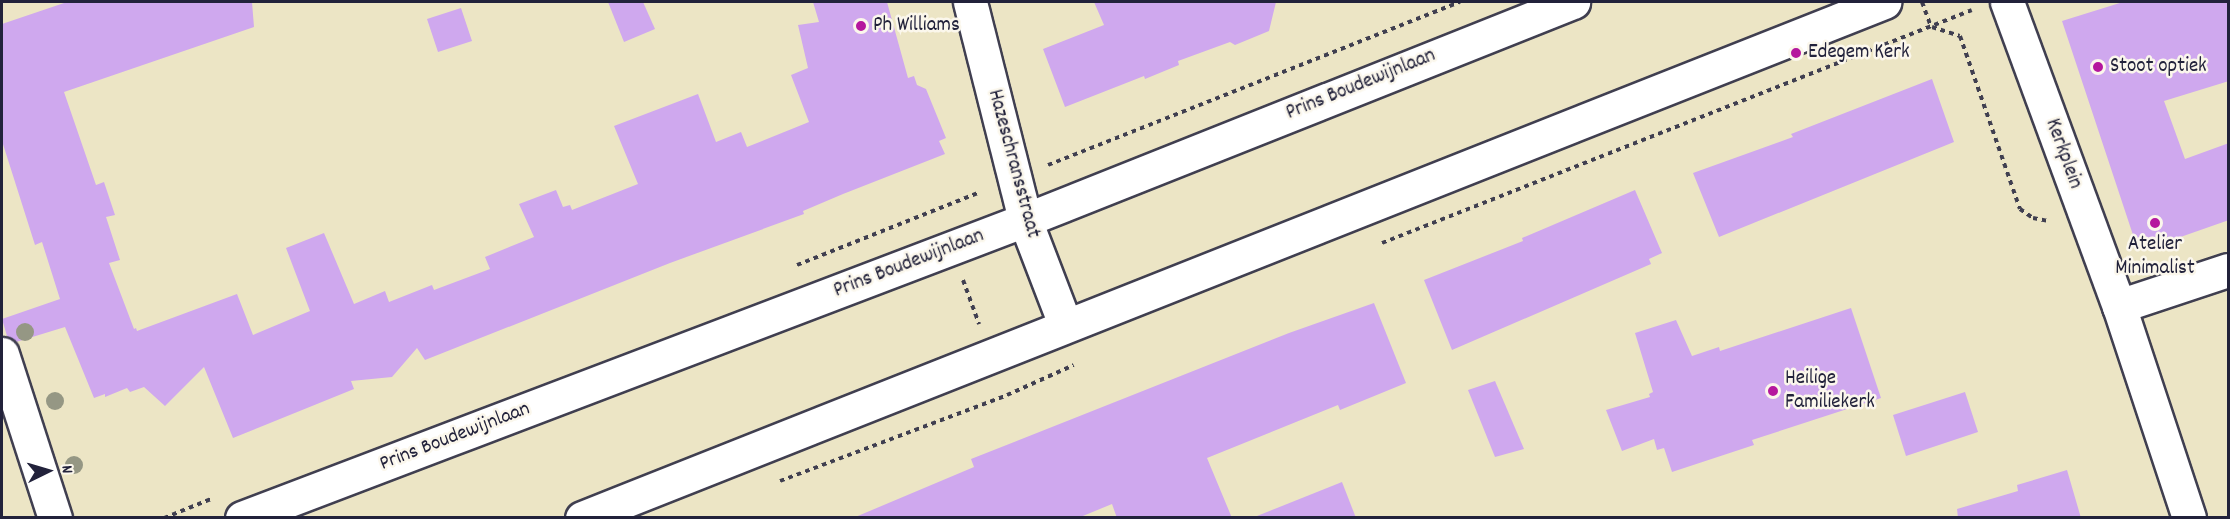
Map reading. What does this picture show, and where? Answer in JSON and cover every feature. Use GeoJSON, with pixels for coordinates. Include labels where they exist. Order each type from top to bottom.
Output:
{"type":"FeatureCollection","features":[{"type":"Feature","properties":{"kind":"main road","name":"Hazeschransstraat"},"geometry":{"type":"LineString","coordinates":[[970,2],[1025,220],[1065,324]]}},
{"type":"Feature","properties":{"kind":"main road","name":"Prins Boudewijnlaan"},"geometry":{"type":"LineString","coordinates":[[242,518],[1025,220],[1573,2]]}},
{"type":"Feature","properties":{"kind":"main road"},"geometry":{"type":"LineString","coordinates":[[582,518],[1065,324],[1884,2]]}},
{"type":"Feature","properties":{"kind":"main road","name":"Kerkplein"},"geometry":{"type":"LineString","coordinates":[[1991,5],[2119,306],[2188,518]]}},
{"type":"Feature","properties":{"kind":"main road"},"geometry":{"type":"LineString","coordinates":[[2119,306],[2229,270]]}},
{"type":"Feature","properties":{"kind":"main road"},"geometry":{"type":"LineString","coordinates":[[2,354],[55,518]]}},
{"type":"Feature","properties":{"kind":"path"},"geometry":{"type":"LineString","coordinates":[[1014,179],[1460,2]]}},
{"type":"Feature","properties":{"kind":"path"},"geometry":{"type":"LineString","coordinates":[[1922,2],[1931,27]]}},
{"type":"Feature","properties":{"kind":"path"},"geometry":{"type":"LineString","coordinates":[[1377,245],[1991,5]]}},
{"type":"Feature","properties":{"kind":"path"},"geometry":{"type":"LineString","coordinates":[[1931,27],[1960,36],[2020,209],[2032,218],[2056,223]]}},
{"type":"Feature","properties":{"kind":"path"},"geometry":{"type":"LineString","coordinates":[[936,210],[1007,395]]}},
{"type":"Feature","properties":{"kind":"path"},"geometry":{"type":"LineString","coordinates":[[769,486],[1007,395],[1080,362]]}},
{"type":"Feature","properties":{"kind":"building"},"geometry":{"type":"Polygon","coordinates":[[[67,2],[252,2],[254,27],[64,92],[96,185],[104,182],[115,215],[106,217],[120,260],[109,263],[134,329],[136,328],[137,331],[237,294],[253,335],[310,311],[286,248],[324,233],[354,304],[385,291],[389,302],[432,285],[434,290],[490,269],[485,257],[534,237],[519,204],[556,190],[563,207],[570,205],[572,210],[638,184],[614,126],[698,94],[716,142],[741,132],[747,147],[809,122],[791,75],[808,68],[798,25],[819,22],[813,2],[887,2],[908,78],[914,76],[917,85],[926,89],[946,138],[939,141],[945,154],[803,211],[804,214],[670,263],[425,360],[417,348],[392,377],[351,381],[354,389],[233,438],[204,367],[165,406],[144,387],[130,392],[127,388],[105,397],[105,394],[94,398],[65,327],[16,342],[7,336],[2,319],[60,299],[42,242],[35,245],[2,141],[2,24],[67,2]]]}},
{"type":"Feature","properties":{"kind":"building"},"geometry":{"type":"Polygon","coordinates":[[[608,2],[643,2],[655,29],[624,42],[608,2]]]}},
{"type":"Feature","properties":{"kind":"building"},"geometry":{"type":"Polygon","coordinates":[[[1094,2],[1276,2],[1269,31],[1235,45],[1230,42],[1178,61],[1179,65],[1145,79],[1144,76],[1065,107],[1043,49],[1104,25],[1094,2]]]}},
{"type":"Feature","properties":{"kind":"building"},"geometry":{"type":"Polygon","coordinates":[[[2123,2],[2229,2],[2229,81],[2164,101],[2185,159],[2229,143],[2229,220],[2152,247],[2134,238],[2062,21],[2123,2]]]}},
{"type":"Feature","properties":{"kind":"building"},"geometry":{"type":"Polygon","coordinates":[[[461,8],[472,41],[438,52],[427,19],[461,8]]]}},
{"type":"Feature","properties":{"kind":"building"},"geometry":{"type":"Polygon","coordinates":[[[1932,79],[1954,142],[1719,237],[1693,173],[1793,137],[1791,134],[1932,79]]]}},
{"type":"Feature","properties":{"kind":"building"},"geometry":{"type":"Polygon","coordinates":[[[1635,190],[1662,253],[1649,259],[1651,264],[1452,350],[1424,280],[1523,241],[1522,238],[1635,190]]]}},
{"type":"Feature","properties":{"kind":"building"},"geometry":{"type":"Polygon","coordinates":[[[1374,303],[1406,383],[1340,410],[1338,405],[1207,458],[1232,518],[1117,518],[1112,504],[1078,518],[853,518],[974,467],[971,459],[1289,333],[1374,303]]]}},
{"type":"Feature","properties":{"kind":"building","name":"Heilige Familiekerk"},"geometry":{"type":"Polygon","coordinates":[[[1851,308],[1881,398],[1752,440],[1754,445],[1672,472],[1664,448],[1657,450],[1654,439],[1622,451],[1606,410],[1650,397],[1649,394],[1653,392],[1635,333],[1676,320],[1692,356],[1719,347],[1720,351],[1851,308]]]}},
{"type":"Feature","properties":{"kind":"building"},"geometry":{"type":"Polygon","coordinates":[[[1495,381],[1524,449],[1495,457],[1468,390],[1495,381]]]}},
{"type":"Feature","properties":{"kind":"building"},"geometry":{"type":"Polygon","coordinates":[[[1965,392],[1978,432],[1906,456],[1893,415],[1965,392]]]}},
{"type":"Feature","properties":{"kind":"building"},"geometry":{"type":"Polygon","coordinates":[[[2067,470],[2081,518],[1958,518],[1957,509],[2018,491],[2017,485],[2067,470]]]}},
{"type":"Feature","properties":{"kind":"building"},"geometry":{"type":"Polygon","coordinates":[[[1342,482],[1356,518],[1257,518],[1257,516],[1342,482]]]}},
{"type":"Feature","properties":{"kind":"place","name":"Ph Williams"},"geometry":{"type":"Point","coordinates":[861,26]}},
{"type":"Feature","properties":{"kind":"place","name":"Edegem Kerk"},"geometry":{"type":"Point","coordinates":[1796,53]}},
{"type":"Feature","properties":{"kind":"place","name":"Stoot optiek"},"geometry":{"type":"Point","coordinates":[2098,67]}},
{"type":"Feature","properties":{"kind":"place","name":"Atelier Minimalist"},"geometry":{"type":"Point","coordinates":[2155,223]}},
{"type":"Feature","properties":{"kind":"place","name":"Heilige Familiekerk"},"geometry":{"type":"Point","coordinates":[1773,391]}}]}
